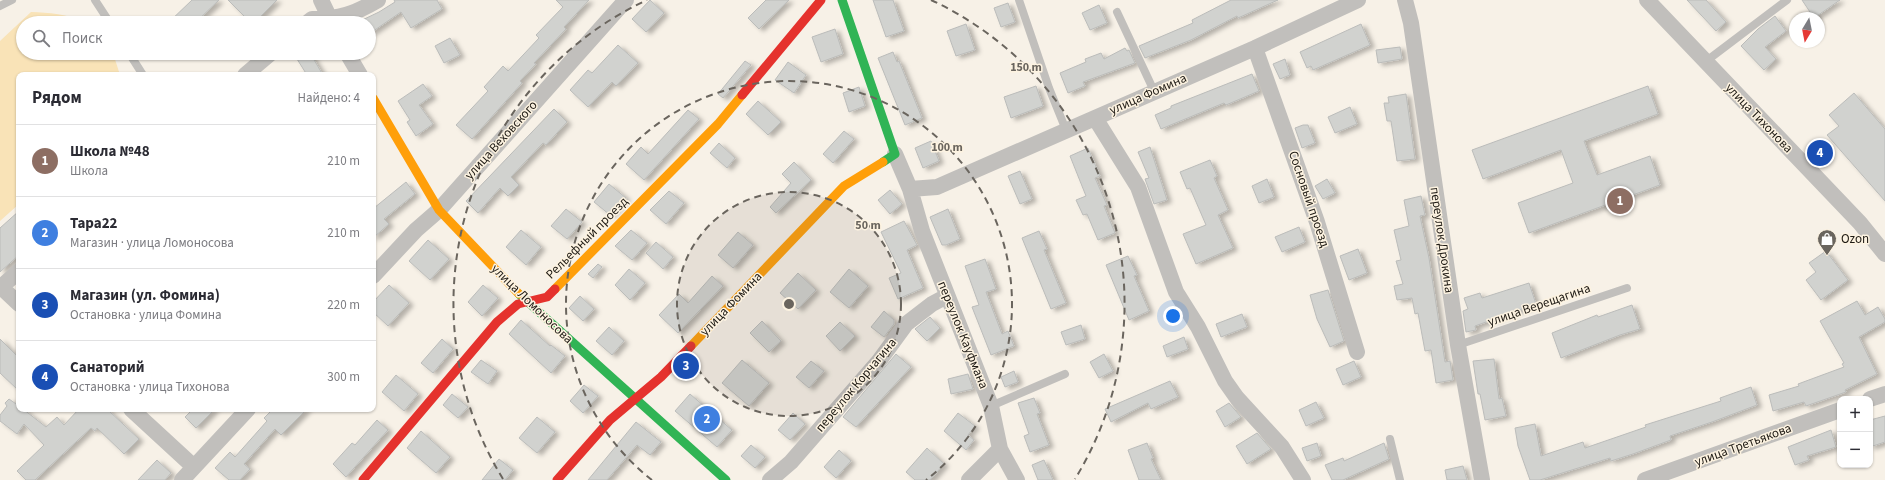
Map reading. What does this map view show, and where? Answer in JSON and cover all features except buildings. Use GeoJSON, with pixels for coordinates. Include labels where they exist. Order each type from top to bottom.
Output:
{"type":"FeatureCollection","features":[{"type":"Feature","properties":{"kind":"street"},"geometry":{"type":"LineString","coordinates":[[321,0],[329,16]]}},
{"type":"Feature","properties":{"kind":"street"},"geometry":{"type":"LineString","coordinates":[[346,16],[358,12],[378,0]]}},
{"type":"Feature","properties":{"kind":"street","name":"улица Веховского"},"geometry":{"type":"LineString","coordinates":[[376,273],[416,230],[439,210],[626,0]]}},
{"type":"Feature","properties":{"kind":"street","name":"Рельефный проезд"},"geometry":{"type":"LineString","coordinates":[[363,480],[497,322],[512,308],[526,301],[538,301],[548,297],[718,124],[821,0]]}},
{"type":"Feature","properties":{"kind":"street","name":"переулок Кауфмана"},"geometry":{"type":"LineString","coordinates":[[842,0],[895,154],[910,190],[922,231],[991,406],[1000,449],[1017,480]]}},
{"type":"Feature","properties":{"kind":"street","name":"улица Фомина"},"geometry":{"type":"LineString","coordinates":[[910,190],[937,187],[1255,48],[1358,0]]}},
{"type":"Feature","properties":{"kind":"street","name":"переулок Дрокина"},"geometry":{"type":"LineString","coordinates":[[1405,0],[1412,30],[1458,345],[1482,480]]}},
{"type":"Feature","properties":{"kind":"street","name":"улица Тихонова"},"geometry":{"type":"LineString","coordinates":[[1647,0],[1860,223],[1885,254]]}},
{"type":"Feature","properties":{"kind":"street","name":"Сосновый проезд"},"geometry":{"type":"LineString","coordinates":[[1255,48],[1318,222],[1357,352]]}},
{"type":"Feature","properties":{"kind":"street"},"geometry":{"type":"LineString","coordinates":[[249,72],[263,60]]}},
{"type":"Feature","properties":{"kind":"street"},"geometry":{"type":"LineString","coordinates":[[351,60],[358,72]]}},
{"type":"Feature","properties":{"kind":"street","name":"улица Ломоносова"},"geometry":{"type":"LineString","coordinates":[[376,103],[439,210],[526,301],[726,480]]}},
{"type":"Feature","properties":{"kind":"street"},"geometry":{"type":"LineString","coordinates":[[1095,118],[1138,187],[1176,292],[1198,327],[1225,381],[1237,398],[1282,447],[1303,480]]}},
{"type":"Feature","properties":{"kind":"street","name":"улица Фомина"},"geometry":{"type":"LineString","coordinates":[[557,480],[610,420],[661,377],[844,186],[895,154]]}},
{"type":"Feature","properties":{"kind":"street"},"geometry":{"type":"LineString","coordinates":[[16,274],[0,288],[16,301]]}},
{"type":"Feature","properties":{"kind":"street","name":"переулок Корчагина"},"geometry":{"type":"LineString","coordinates":[[770,480],[791,462],[879,361],[906,324],[932,304],[947,296]]}},
{"type":"Feature","properties":{"kind":"street"},"geometry":{"type":"LineString","coordinates":[[1873,398],[1885,394]]}},
{"type":"Feature","properties":{"kind":"street","name":"улица Третьякова"},"geometry":{"type":"LineString","coordinates":[[1650,479],[1837,411]]}},
{"type":"Feature","properties":{"kind":"street"},"geometry":{"type":"LineString","coordinates":[[134,412],[194,467]]}},
{"type":"Feature","properties":{"kind":"street"},"geometry":{"type":"LineString","coordinates":[[182,480],[245,412]]}},
{"type":"Feature","properties":{"kind":"street"},"geometry":{"type":"LineString","coordinates":[[969,480],[1000,449]]}},
{"type":"Feature","properties":{"kind":"lane"},"geometry":{"type":"LineString","coordinates":[[0,6],[12,0]]}},
{"type":"Feature","properties":{"kind":"lane"},"geometry":{"type":"LineString","coordinates":[[95,0],[105,16]]}},
{"type":"Feature","properties":{"kind":"lane"},"geometry":{"type":"LineString","coordinates":[[1018,0],[1049,88],[1066,130]]}},
{"type":"Feature","properties":{"kind":"lane"},"geometry":{"type":"LineString","coordinates":[[1705,62],[1787,0]]}},
{"type":"Feature","properties":{"kind":"lane"},"geometry":{"type":"LineString","coordinates":[[1117,12],[1154,91]]}},
{"type":"Feature","properties":{"kind":"lane"},"geometry":{"type":"LineString","coordinates":[[133,60],[141,72]]}},
{"type":"Feature","properties":{"kind":"lane","name":"улица Верещагина"},"geometry":{"type":"LineString","coordinates":[[1458,345],[1627,288]]}},
{"type":"Feature","properties":{"kind":"lane"},"geometry":{"type":"LineString","coordinates":[[991,406],[1065,374]]}},
{"type":"Feature","properties":{"kind":"lane"},"geometry":{"type":"LineString","coordinates":[[1390,439],[1400,480]]}},
{"type":"Feature","properties":{"kind":"shaded area"},"geometry":{"type":"Polygon","coordinates":[[[31,12],[68,16],[27,16],[31,12]]]}},
{"type":"Feature","properties":{"kind":"shaded area"},"geometry":{"type":"Polygon","coordinates":[[[16,26],[16,60],[115,60],[119,72],[16,72],[16,207],[0,221],[0,41],[16,26]]]}},
{"type":"Feature","properties":{"kind":"traffic: fast"},"geometry":{"type":"LineString","coordinates":[[842,0],[895,154],[883,162]]}},
{"type":"Feature","properties":{"kind":"traffic: fast"},"geometry":{"type":"LineString","coordinates":[[519,294],[726,480]]}},
{"type":"Feature","properties":{"kind":"traffic: slow"},"geometry":{"type":"LineString","coordinates":[[555,289],[718,124],[742,95]]}},
{"type":"Feature","properties":{"kind":"traffic: slow"},"geometry":{"type":"LineString","coordinates":[[376,103],[439,210],[519,294]]}},
{"type":"Feature","properties":{"kind":"traffic: slow"},"geometry":{"type":"LineString","coordinates":[[691,346],[844,186],[883,162]]}},
{"type":"Feature","properties":{"kind":"traffic: jam"},"geometry":{"type":"LineString","coordinates":[[742,95],[821,0]]}},
{"type":"Feature","properties":{"kind":"traffic: jam"},"geometry":{"type":"LineString","coordinates":[[363,480],[497,322],[518,304],[547,297],[555,289]]}},
{"type":"Feature","properties":{"kind":"traffic: jam"},"geometry":{"type":"LineString","coordinates":[[557,480],[610,420],[661,377],[691,346]]}},
{"type":"Feature","properties":{"kind":"place","name":"Санаторий"},"geometry":{"type":"Point","coordinates":[1820,153]}},
{"type":"Feature","properties":{"kind":"place","name":"Школа №48"},"geometry":{"type":"Point","coordinates":[1620,201]}},
{"type":"Feature","properties":{"kind":"place","name":"Ozon"},"geometry":{"type":"Point","coordinates":[1827,256]}},
{"type":"Feature","properties":{"kind":"place","name":"Магазин (ул. Фомина)"},"geometry":{"type":"Point","coordinates":[686,366]}},
{"type":"Feature","properties":{"kind":"place","name":"Тара22"},"geometry":{"type":"Point","coordinates":[707,419]}}]}
